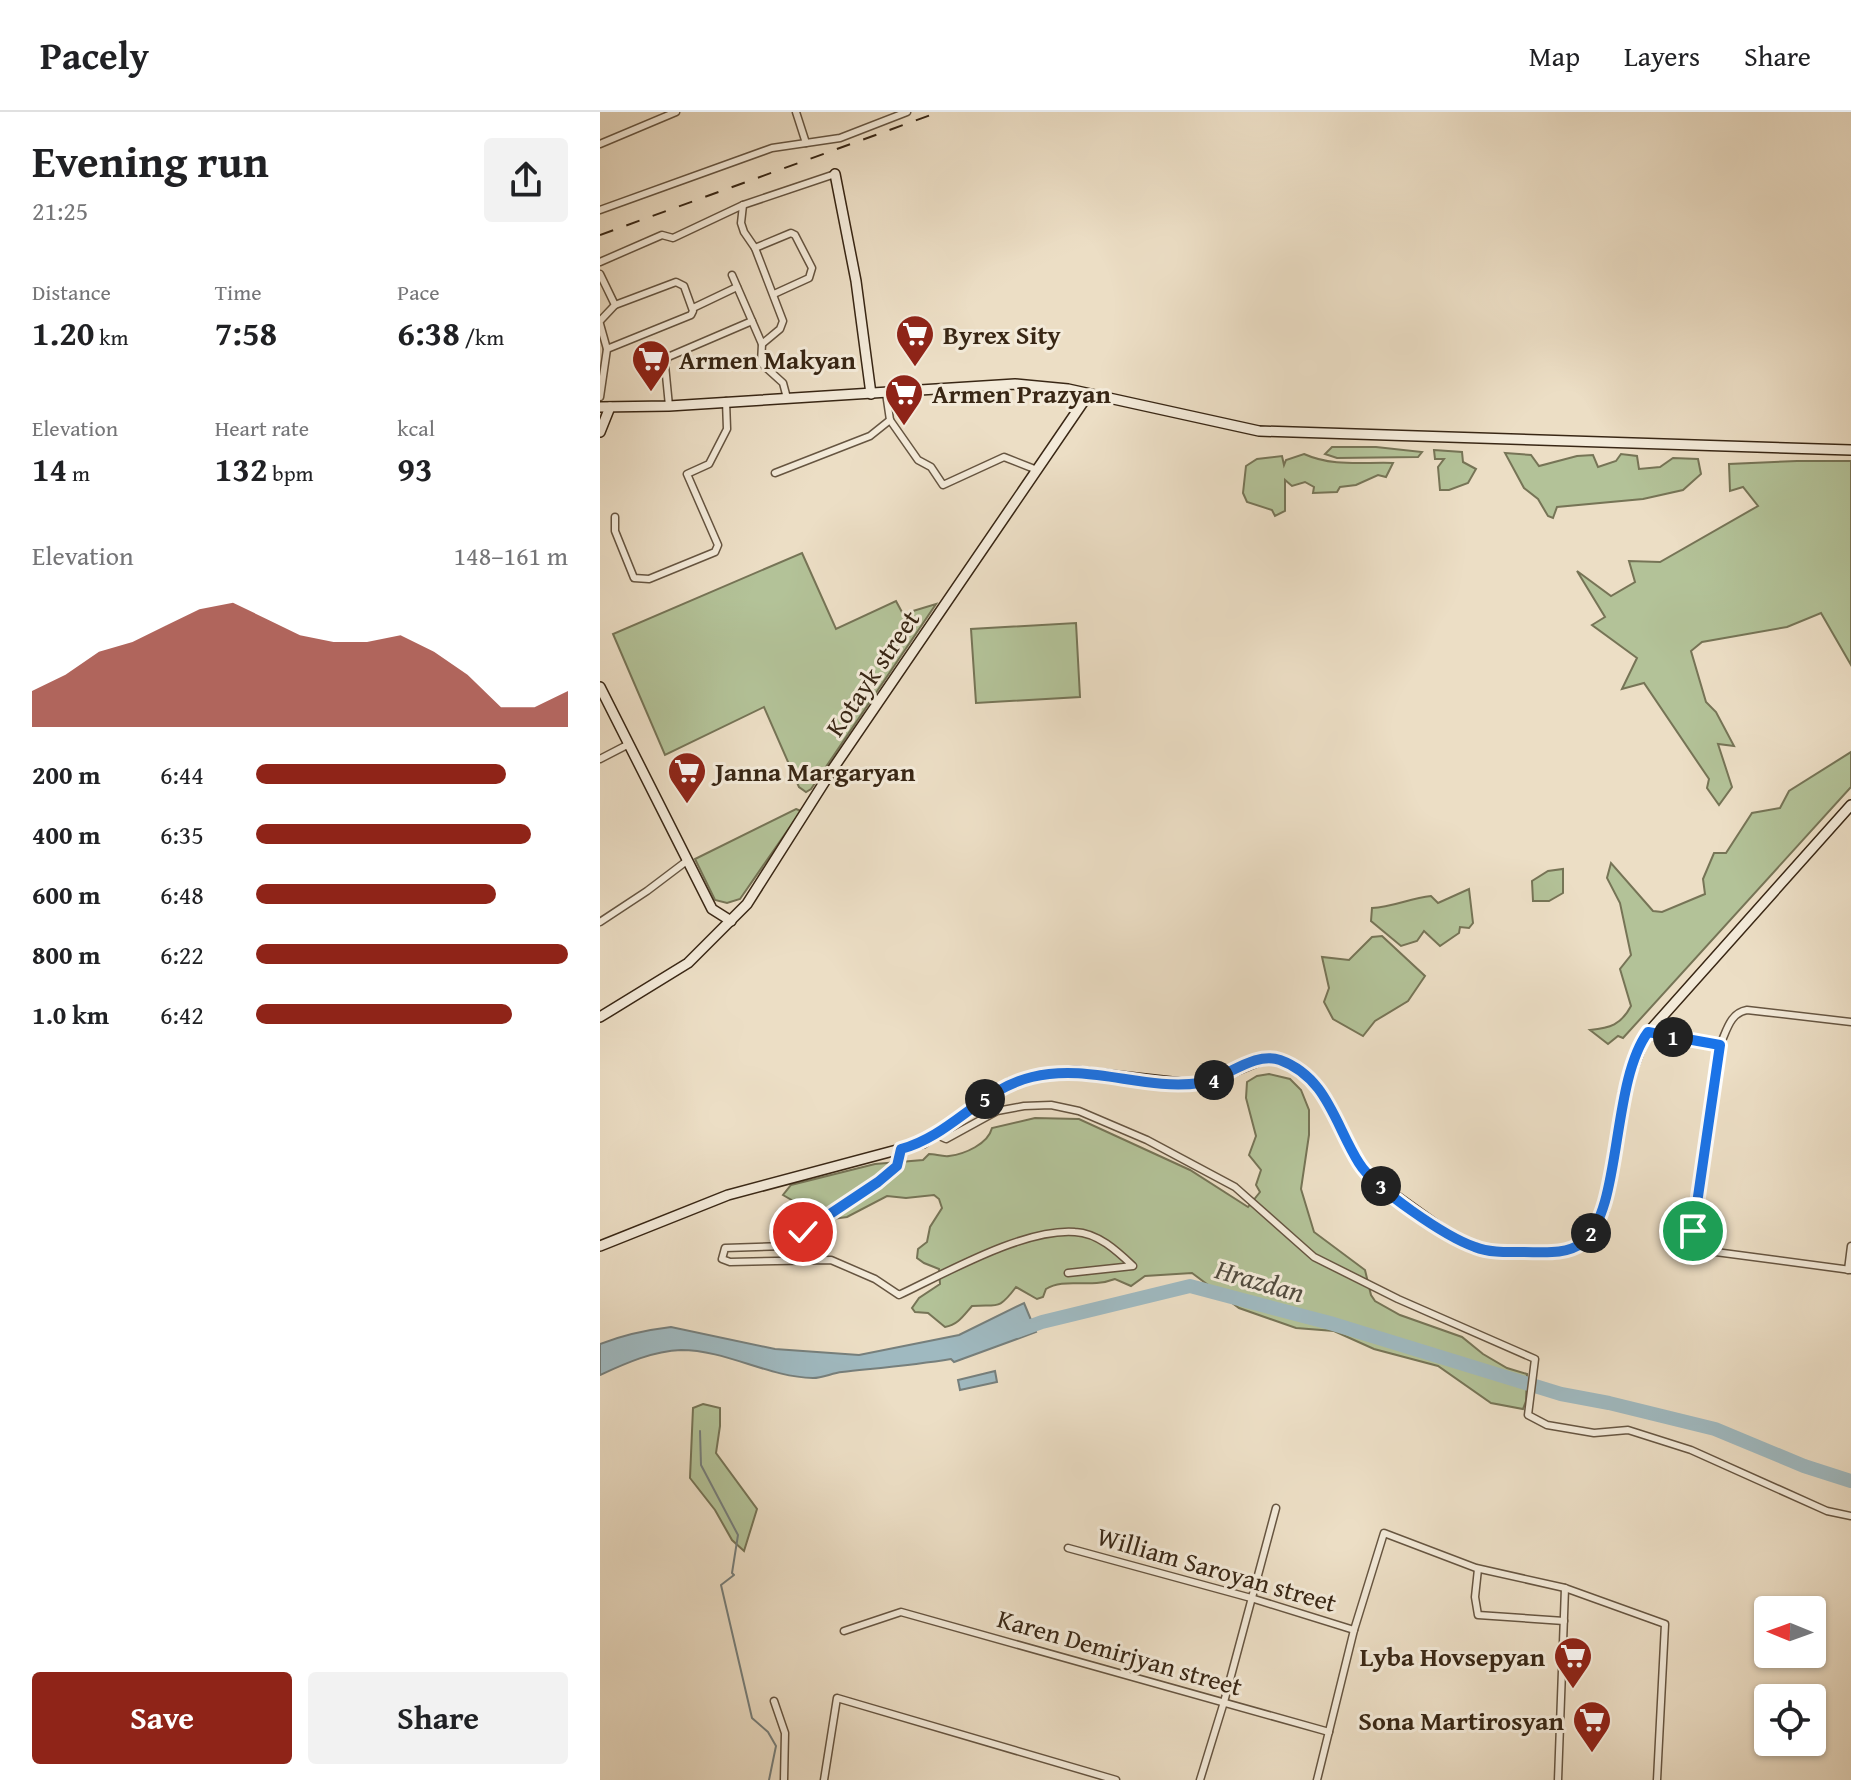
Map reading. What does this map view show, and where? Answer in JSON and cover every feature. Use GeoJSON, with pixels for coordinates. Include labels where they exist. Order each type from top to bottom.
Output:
{"type":"FeatureCollection","features":[{"type":"Feature","properties":{"kind":"street"},"geometry":{"type":"LineString","coordinates":[[600,144],[676,112]]}},
{"type":"Feature","properties":{"kind":"street"},"geometry":{"type":"LineString","coordinates":[[796,112],[806,143]]}},
{"type":"Feature","properties":{"kind":"street"},"geometry":{"type":"LineString","coordinates":[[600,210],[772,148],[840,138],[907,112]]}},
{"type":"Feature","properties":{"kind":"street"},"geometry":{"type":"LineString","coordinates":[[600,262],[662,235],[673,238],[715,216],[835,174],[856,281],[871,394]]}},
{"type":"Feature","properties":{"kind":"street"},"geometry":{"type":"LineString","coordinates":[[743,205],[741,223],[755,248],[783,321],[783,325],[762,344]]}},
{"type":"Feature","properties":{"kind":"street"},"geometry":{"type":"LineString","coordinates":[[755,248],[791,233],[795,235],[812,268],[809,278],[774,294]]}},
{"type":"Feature","properties":{"kind":"street"},"geometry":{"type":"LineString","coordinates":[[600,274],[615,305]]}},
{"type":"Feature","properties":{"kind":"street"},"geometry":{"type":"LineString","coordinates":[[732,275],[762,344],[761,363],[783,383],[787,398]]}},
{"type":"Feature","properties":{"kind":"street"},"geometry":{"type":"LineString","coordinates":[[600,397],[607,349],[600,322],[615,305],[676,282],[684,286],[693,308],[691,315],[607,349]]}},
{"type":"Feature","properties":{"kind":"street"},"geometry":{"type":"LineString","coordinates":[[693,308],[737,287]]}},
{"type":"Feature","properties":{"kind":"street"},"geometry":{"type":"LineString","coordinates":[[669,406],[665,365],[668,357],[752,321]]}},
{"type":"Feature","properties":{"kind":"street"},"geometry":{"type":"LineString","coordinates":[[600,432],[605,407],[669,406],[1015,384],[1059,388],[1259,431],[1851,450]]}},
{"type":"Feature","properties":{"kind":"street"},"geometry":{"type":"LineString","coordinates":[[886,393],[890,420],[918,460],[931,467],[943,485],[1004,457],[1037,470]]}},
{"type":"Feature","properties":{"kind":"street","name":"Kotayk street"},"geometry":{"type":"LineString","coordinates":[[600,1017],[688,963],[747,904],[832,770],[1088,395]]}},
{"type":"Feature","properties":{"kind":"street"},"geometry":{"type":"LineString","coordinates":[[615,517],[615,531],[634,578],[649,579],[715,552],[718,545],[687,474],[709,464],[727,429],[726,401]]}},
{"type":"Feature","properties":{"kind":"street"},"geometry":{"type":"LineString","coordinates":[[775,473],[870,436],[890,420]]}},
{"type":"Feature","properties":{"kind":"street"},"geometry":{"type":"LineString","coordinates":[[600,687],[712,909],[731,921]]}},
{"type":"Feature","properties":{"kind":"street"},"geometry":{"type":"LineString","coordinates":[[600,759],[629,744]]}},
{"type":"Feature","properties":{"kind":"street"},"geometry":{"type":"LineString","coordinates":[[600,1246],[728,1195],[923,1143],[998,1090],[1031,1077],[1073,1071],[1190,1084],[1210,1081],[1266,1058],[1280,1060],[1313,1082],[1328,1101],[1359,1164],[1373,1180],[1454,1238],[1478,1249],[1562,1252],[1582,1243],[1604,1210],[1624,1091],[1648,1032],[1851,805]]}},
{"type":"Feature","properties":{"kind":"street"},"geometry":{"type":"LineString","coordinates":[[600,922],[688,860]]}},
{"type":"Feature","properties":{"kind":"street"},"geometry":{"type":"LineString","coordinates":[[1851,1022],[1740,1012],[1731,1018],[1720,1045],[1693,1231],[1696,1244],[1708,1251],[1849,1270],[1851,1246]]}},
{"type":"Feature","properties":{"kind":"street"},"geometry":{"type":"LineString","coordinates":[[1648,1032],[1720,1045]]}},
{"type":"Feature","properties":{"kind":"street"},"geometry":{"type":"LineString","coordinates":[[937,1135],[946,1139],[997,1111],[1024,1106],[1051,1105],[1079,1111],[1147,1140],[1235,1187],[1314,1257],[1398,1299],[1535,1359],[1528,1415],[1547,1425],[1594,1433],[1628,1430],[1691,1450],[1827,1511],[1851,1516]]}},
{"type":"Feature","properties":{"kind":"street"},"geometry":{"type":"LineString","coordinates":[[901,1149],[897,1166],[786,1246],[725,1248],[722,1259],[730,1262],[831,1260],[875,1279],[899,1295],[1027,1238],[1076,1232],[1111,1245],[1133,1266],[1068,1273]]}},
{"type":"Feature","properties":{"kind":"street"},"geometry":{"type":"LineString","coordinates":[[1200,1780],[1276,1508]]}},
{"type":"Feature","properties":{"kind":"street"},"geometry":{"type":"LineString","coordinates":[[1317,1780],[1354,1630],[1384,1533],[1478,1569],[1565,1588],[1665,1624],[1657,1780]]}},
{"type":"Feature","properties":{"kind":"street","name":"William Saroyan street"},"geometry":{"type":"LineString","coordinates":[[1068,1548],[1354,1630]]}},
{"type":"Feature","properties":{"kind":"street"},"geometry":{"type":"LineString","coordinates":[[1478,1569],[1475,1597],[1475,1613],[1478,1615],[1564,1621]]}},
{"type":"Feature","properties":{"kind":"street"},"geometry":{"type":"LineString","coordinates":[[1558,1780],[1565,1588]]}},
{"type":"Feature","properties":{"kind":"street","name":"Karen Demirjyan street"},"geometry":{"type":"LineString","coordinates":[[844,1631],[901,1612],[1329,1732]]}},
{"type":"Feature","properties":{"kind":"street"},"geometry":{"type":"LineString","coordinates":[[824,1780],[837,1698],[1116,1780]]}},
{"type":"Feature","properties":{"kind":"street"},"geometry":{"type":"LineString","coordinates":[[774,1701],[785,1733],[784,1780]]}},
{"type":"Feature","properties":{"kind":"green space"},"geometry":{"type":"Polygon","coordinates":[[[1332,447],[1376,447],[1422,452],[1418,457],[1337,458],[1325,454],[1332,447]]]}},
{"type":"Feature","properties":{"kind":"green space"},"geometry":{"type":"Polygon","coordinates":[[[1434,450],[1462,452],[1463,462],[1476,469],[1468,483],[1440,490],[1438,467],[1444,459],[1435,459],[1434,450]]]}},
{"type":"Feature","properties":{"kind":"green space"},"geometry":{"type":"Polygon","coordinates":[[[1505,453],[1531,455],[1539,466],[1593,455],[1598,467],[1616,461],[1621,454],[1637,456],[1639,469],[1660,467],[1673,458],[1698,459],[1701,474],[1683,490],[1643,499],[1557,507],[1553,518],[1548,516],[1538,499],[1524,488],[1505,453]]]}},
{"type":"Feature","properties":{"kind":"green space"},"geometry":{"type":"Polygon","coordinates":[[[1304,454],[1337,462],[1393,463],[1386,477],[1378,475],[1356,485],[1340,487],[1337,492],[1313,493],[1314,487],[1305,482],[1292,486],[1285,480],[1285,511],[1275,516],[1272,510],[1247,502],[1243,493],[1246,466],[1257,459],[1282,456],[1284,465],[1286,460],[1304,454]]]}},
{"type":"Feature","properties":{"kind":"green space"},"geometry":{"type":"Polygon","coordinates":[[[1851,461],[1851,665],[1821,613],[1787,627],[1702,642],[1691,651],[1706,702],[1716,712],[1734,746],[1718,744],[1732,787],[1719,805],[1707,788],[1709,779],[1644,683],[1622,689],[1637,658],[1592,625],[1605,617],[1577,571],[1611,596],[1635,582],[1629,561],[1660,562],[1758,506],[1743,487],[1730,491],[1729,464],[1851,461]]]}},
{"type":"Feature","properties":{"kind":"green space"},"geometry":{"type":"Polygon","coordinates":[[[802,553],[836,629],[896,601],[903,614],[936,604],[811,789],[806,792],[799,787],[764,707],[665,755],[613,634],[802,553]]]}},
{"type":"Feature","properties":{"kind":"green space"},"geometry":{"type":"Polygon","coordinates":[[[1076,623],[1080,697],[976,703],[971,629],[1076,623]]]}},
{"type":"Feature","properties":{"kind":"green space"},"geometry":{"type":"Polygon","coordinates":[[[1851,752],[1851,787],[1623,1038],[1618,1036],[1608,1044],[1590,1030],[1614,1024],[1631,1006],[1620,969],[1631,955],[1620,903],[1607,878],[1611,863],[1653,911],[1662,912],[1705,894],[1703,879],[1714,853],[1726,853],[1752,813],[1780,808],[1789,791],[1851,752]]]}},
{"type":"Feature","properties":{"kind":"green space"},"geometry":{"type":"Polygon","coordinates":[[[796,809],[801,811],[740,899],[727,903],[715,900],[695,859],[796,809]]]}},
{"type":"Feature","properties":{"kind":"green space"},"geometry":{"type":"Polygon","coordinates":[[[1563,869],[1563,893],[1549,901],[1533,901],[1532,881],[1548,871],[1563,869]]]}},
{"type":"Feature","properties":{"kind":"green space"},"geometry":{"type":"Polygon","coordinates":[[[1469,889],[1473,923],[1469,928],[1460,927],[1459,933],[1440,946],[1424,931],[1417,941],[1401,946],[1371,921],[1372,908],[1431,896],[1438,903],[1469,889]]]}},
{"type":"Feature","properties":{"kind":"green space"},"geometry":{"type":"Polygon","coordinates":[[[1382,936],[1425,976],[1408,1001],[1375,1021],[1363,1036],[1333,1019],[1324,1002],[1329,988],[1322,957],[1349,960],[1372,937],[1382,936]]]}},
{"type":"Feature","properties":{"kind":"green space"},"geometry":{"type":"Polygon","coordinates":[[[1269,1074],[1290,1079],[1301,1090],[1309,1110],[1309,1135],[1301,1189],[1314,1232],[1365,1270],[1375,1301],[1400,1315],[1462,1337],[1507,1368],[1527,1374],[1523,1409],[1491,1403],[1438,1366],[1374,1349],[1334,1331],[1296,1328],[1239,1308],[1192,1273],[1145,1276],[1131,1286],[1115,1279],[1061,1284],[1046,1289],[1043,1297],[1037,1299],[1016,1287],[1001,1303],[972,1306],[957,1322],[945,1327],[928,1313],[915,1312],[912,1308],[919,1298],[940,1284],[939,1269],[917,1258],[918,1249],[927,1242],[930,1227],[942,1208],[939,1199],[934,1195],[906,1198],[887,1196],[847,1217],[811,1222],[804,1213],[794,1211],[795,1202],[783,1195],[791,1185],[875,1164],[923,1160],[929,1154],[947,1156],[962,1153],[986,1139],[992,1128],[1035,1118],[1079,1119],[1190,1170],[1248,1207],[1260,1192],[1256,1185],[1261,1170],[1249,1155],[1256,1136],[1246,1098],[1247,1082],[1269,1074]]]}},
{"type":"Feature","properties":{"kind":"green space"},"geometry":{"type":"Polygon","coordinates":[[[703,1404],[720,1408],[716,1453],[757,1509],[744,1551],[732,1540],[715,1510],[690,1478],[693,1408],[703,1404]]]}},
{"type":"Feature","properties":{"kind":"water"},"geometry":{"type":"Polygon","coordinates":[[[1024,1303],[1036,1332],[954,1362],[951,1359],[813,1378],[796,1377],[714,1354],[681,1350],[650,1355],[600,1375],[600,1344],[653,1330],[671,1327],[775,1349],[859,1355],[959,1335],[1024,1303]]]}},
{"type":"Feature","properties":{"kind":"water"},"geometry":{"type":"Polygon","coordinates":[[[995,1371],[997,1382],[960,1390],[958,1380],[995,1371]]]}},
{"type":"Feature","properties":{"kind":"waterway","name":"Hrazdan"},"geometry":{"type":"LineString","coordinates":[[1017,1331],[1042,1322],[1190,1286],[1330,1323],[1561,1394],[1715,1429],[1804,1466],[1851,1481]]}},
{"type":"Feature","properties":{"kind":"waterway"},"geometry":{"type":"LineString","coordinates":[[700,1431],[701,1465],[738,1535],[734,1575],[721,1585],[752,1718],[768,1732],[776,1746],[769,1780]]}},
{"type":"Feature","properties":{"kind":"railway"},"geometry":{"type":"LineString","coordinates":[[600,235],[939,112]]}},
{"type":"Feature","properties":{"kind":"place","name":"Byrex Sity"},"geometry":{"type":"Point","coordinates":[915,368]}},
{"type":"Feature","properties":{"kind":"place","name":"Armen Makyan"},"geometry":{"type":"Point","coordinates":[651,393]}},
{"type":"Feature","properties":{"kind":"place","name":"Armen Prazyan"},"geometry":{"type":"Point","coordinates":[904,427]}},
{"type":"Feature","properties":{"kind":"place","name":"Janna Margaryan"},"geometry":{"type":"Point","coordinates":[687,805]}},
{"type":"Feature","properties":{"kind":"place","name":"Lyba Hovsepyan"},"geometry":{"type":"Point","coordinates":[1573,1690]}},
{"type":"Feature","properties":{"kind":"place","name":"Sona Martirosyan"},"geometry":{"type":"Point","coordinates":[1592,1754]}},
{"type":"Feature","properties":{"kind":"route"},"geometry":{"type":"LineString","coordinates":[[803,1232],[897,1166],[901,1149],[937,1135],[1010,1083],[1073,1071],[1190,1084],[1210,1081],[1266,1058],[1280,1060],[1313,1082],[1328,1101],[1359,1164],[1373,1180],[1454,1238],[1478,1249],[1562,1252],[1582,1243],[1604,1210],[1624,1091],[1648,1032],[1720,1045],[1693,1231]]}}]}
